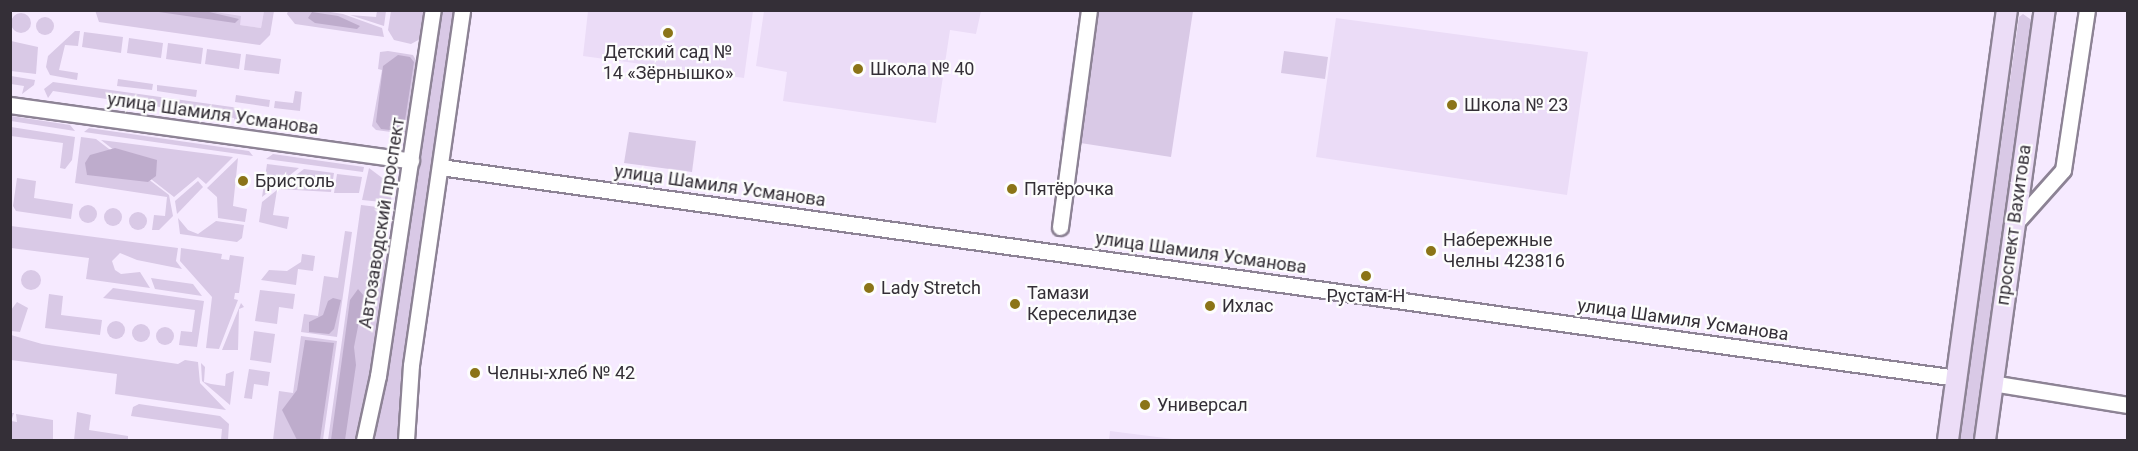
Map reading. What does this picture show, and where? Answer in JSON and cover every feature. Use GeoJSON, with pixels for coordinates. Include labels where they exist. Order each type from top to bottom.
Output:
{"type":"FeatureCollection","features":[{"type":"Feature","properties":{"kind":"main road","name":"проспект Вахитова"},"geometry":{"type":"LineString","coordinates":[[1948,441],[2009,14]]}},
{"type":"Feature","properties":{"kind":"main road","name":"проспект Вахитова"},"geometry":{"type":"LineString","coordinates":[[1985,441],[2042,15]]}},
{"type":"Feature","properties":{"kind":"street","name":"Автозаводский проспект"},"geometry":{"type":"LineString","coordinates":[[364,441],[378,376],[433,10]]}},
{"type":"Feature","properties":{"kind":"street"},"geometry":{"type":"LineString","coordinates":[[406,441],[411,365],[462,10]]}},
{"type":"Feature","properties":{"kind":"street"},"geometry":{"type":"LineString","coordinates":[[1060,227],[1089,10]]}},
{"type":"Feature","properties":{"kind":"street"},"geometry":{"type":"LineString","coordinates":[[2013,226],[2062,170],[2086,10]]}},
{"type":"Feature","properties":{"kind":"street","name":"улица Шамиля Усманова"},"geometry":{"type":"LineString","coordinates":[[10,105],[411,161]]}},
{"type":"Feature","properties":{"kind":"street","name":"улица Шамиля Усманова"},"geometry":{"type":"LineString","coordinates":[[440,167],[1957,378]]}},
{"type":"Feature","properties":{"kind":"street"},"geometry":{"type":"LineString","coordinates":[[1992,383],[2127,405]]}},
{"type":"Feature","properties":{"kind":"shaded area"},"geometry":{"type":"Polygon","coordinates":[[[95,10],[209,11],[241,16],[240,25],[261,28],[264,11],[274,11],[270,35],[260,45],[99,22],[95,10]]]}},
{"type":"Feature","properties":{"kind":"shaded area"},"geometry":{"type":"Polygon","coordinates":[[[318,10],[343,14],[382,28],[384,37],[295,24],[287,14],[288,11],[318,10]]]}},
{"type":"Feature","properties":{"kind":"shaded area"},"geometry":{"type":"Polygon","coordinates":[[[140,11],[264,11],[261,28],[140,11]]]}},
{"type":"Feature","properties":{"kind":"shaded area"},"geometry":{"type":"Polygon","coordinates":[[[152,11],[205,11],[239,19],[235,23],[152,11]]]}},
{"type":"Feature","properties":{"kind":"shaded area"},"geometry":{"type":"Polygon","coordinates":[[[377,11],[386,11],[384,26],[350,15],[376,17],[377,11]]]}},
{"type":"Feature","properties":{"kind":"shaded area"},"geometry":{"type":"Polygon","coordinates":[[[391,11],[426,11],[422,38],[411,44],[394,40],[388,30],[391,11]]]}},
{"type":"Feature","properties":{"kind":"shaded area"},"geometry":{"type":"Polygon","coordinates":[[[439,11],[455,11],[398,440],[375,440],[439,11]]]}},
{"type":"Feature","properties":{"kind":"shaded area","name":"Детский сад № 14 «Зёрнышко»"},"geometry":{"type":"Polygon","coordinates":[[[588,11],[753,11],[744,78],[583,56],[588,11]]]}},
{"type":"Feature","properties":{"kind":"shaded area","name":"Школа № 40"},"geometry":{"type":"Polygon","coordinates":[[[764,11],[981,11],[976,34],[950,30],[936,123],[783,101],[787,72],[756,66],[764,11]]]}},
{"type":"Feature","properties":{"kind":"shaded area"},"geometry":{"type":"Polygon","coordinates":[[[1080,11],[1193,11],[1171,157],[1061,140],[1080,11]]]}},
{"type":"Feature","properties":{"kind":"shaded area"},"geometry":{"type":"Polygon","coordinates":[[[312,12],[338,16],[360,26],[357,29],[315,23],[308,18],[312,12]]]}},
{"type":"Feature","properties":{"kind":"shaded area"},"geometry":{"type":"Polygon","coordinates":[[[21,13],[28,16],[31,23],[28,30],[21,33],[14,30],[11,23],[14,16],[21,13]]]}},
{"type":"Feature","properties":{"kind":"shaded area"},"geometry":{"type":"Polygon","coordinates":[[[2023,14],[2033,21],[2023,90],[2023,132],[1977,440],[1959,440],[2019,17],[2023,14]]]}},
{"type":"Feature","properties":{"kind":"shaded area"},"geometry":{"type":"Polygon","coordinates":[[[41,17],[49,17],[54,22],[52,33],[41,35],[36,30],[36,22],[41,17]]]}},
{"type":"Feature","properties":{"kind":"shaded area","name":"Школа № 23"},"geometry":{"type":"Polygon","coordinates":[[[1336,18],[1588,52],[1567,195],[1316,157],[1336,18]]]}},
{"type":"Feature","properties":{"kind":"shaded area"},"geometry":{"type":"Polygon","coordinates":[[[75,31],[80,31],[78,46],[65,45],[59,70],[78,73],[77,80],[50,75],[46,67],[48,56],[75,31]]]}},
{"type":"Feature","properties":{"kind":"shaded area"},"geometry":{"type":"Polygon","coordinates":[[[84,32],[123,37],[121,53],[82,47],[84,32]]]}},
{"type":"Feature","properties":{"kind":"shaded area"},"geometry":{"type":"Polygon","coordinates":[[[129,38],[163,43],[161,58],[127,53],[129,38]]]}},
{"type":"Feature","properties":{"kind":"shaded area"},"geometry":{"type":"Polygon","coordinates":[[[11,41],[38,47],[36,74],[11,71],[11,41]]]}},
{"type":"Feature","properties":{"kind":"shaded area"},"geometry":{"type":"Polygon","coordinates":[[[168,43],[203,48],[201,64],[166,59],[168,43]]]}},
{"type":"Feature","properties":{"kind":"shaded area"},"geometry":{"type":"Polygon","coordinates":[[[207,49],[241,54],[239,69],[205,64],[207,49]]]}},
{"type":"Feature","properties":{"kind":"shaded area"},"geometry":{"type":"Polygon","coordinates":[[[1284,51],[1328,57],[1325,79],[1281,73],[1284,51]]]}},
{"type":"Feature","properties":{"kind":"shaded area"},"geometry":{"type":"Polygon","coordinates":[[[380,52],[413,55],[418,64],[406,134],[376,130],[372,126],[382,70],[378,69],[380,52]]]}},
{"type":"Feature","properties":{"kind":"shaded area"},"geometry":{"type":"Polygon","coordinates":[[[246,54],[281,59],[279,74],[244,70],[246,54]]]}},
{"type":"Feature","properties":{"kind":"shaded area"},"geometry":{"type":"Polygon","coordinates":[[[398,55],[410,57],[414,62],[404,127],[399,131],[381,129],[376,122],[383,66],[398,55]]]}},
{"type":"Feature","properties":{"kind":"shaded area"},"geometry":{"type":"Polygon","coordinates":[[[11,76],[35,80],[34,85],[22,94],[24,86],[11,84],[11,76]]]}},
{"type":"Feature","properties":{"kind":"shaded area"},"geometry":{"type":"Polygon","coordinates":[[[118,79],[153,84],[152,90],[117,86],[118,79]]]}},
{"type":"Feature","properties":{"kind":"shaded area"},"geometry":{"type":"Polygon","coordinates":[[[53,82],[239,108],[237,126],[234,118],[53,91],[48,98],[44,89],[53,82]]]}},
{"type":"Feature","properties":{"kind":"shaded area"},"geometry":{"type":"Polygon","coordinates":[[[157,85],[197,90],[196,97],[157,91],[157,85]]]}},
{"type":"Feature","properties":{"kind":"shaded area"},"geometry":{"type":"Polygon","coordinates":[[[295,91],[302,92],[300,111],[274,108],[275,101],[293,103],[295,91]]]}},
{"type":"Feature","properties":{"kind":"shaded area"},"geometry":{"type":"Polygon","coordinates":[[[236,95],[270,100],[269,107],[235,102],[236,95]]]}},
{"type":"Feature","properties":{"kind":"shaded area"},"geometry":{"type":"Polygon","coordinates":[[[11,116],[70,125],[75,131],[11,121],[11,116]]]}},
{"type":"Feature","properties":{"kind":"shaded area"},"geometry":{"type":"Polygon","coordinates":[[[11,127],[75,137],[72,160],[65,169],[60,168],[63,143],[11,136],[11,127]]]}},
{"type":"Feature","properties":{"kind":"shaded area"},"geometry":{"type":"Polygon","coordinates":[[[89,128],[249,151],[253,156],[84,132],[89,128]]]}},
{"type":"Feature","properties":{"kind":"shaded area"},"geometry":{"type":"Polygon","coordinates":[[[629,132],[696,141],[692,172],[624,163],[629,132]]]}},
{"type":"Feature","properties":{"kind":"shaded area"},"geometry":{"type":"Polygon","coordinates":[[[81,137],[96,139],[169,195],[173,216],[159,230],[152,230],[154,215],[165,216],[167,197],[75,183],[81,137]]]}},
{"type":"Feature","properties":{"kind":"shaded area"},"geometry":{"type":"Polygon","coordinates":[[[101,140],[233,157],[206,184],[198,177],[174,197],[101,140]]]}},
{"type":"Feature","properties":{"kind":"shaded area"},"geometry":{"type":"Polygon","coordinates":[[[115,148],[157,160],[156,176],[148,182],[87,175],[85,163],[90,155],[115,148]]]}},
{"type":"Feature","properties":{"kind":"shaded area"},"geometry":{"type":"Polygon","coordinates":[[[273,154],[364,167],[363,172],[266,159],[273,154]]]}},
{"type":"Feature","properties":{"kind":"shaded area"},"geometry":{"type":"Polygon","coordinates":[[[238,158],[233,206],[247,209],[245,222],[218,218],[217,197],[207,188],[238,158]]]}},
{"type":"Feature","properties":{"kind":"shaded area"},"geometry":{"type":"Polygon","coordinates":[[[267,164],[299,168],[262,197],[267,164]]]}},
{"type":"Feature","properties":{"kind":"shaded area"},"geometry":{"type":"Polygon","coordinates":[[[369,168],[389,183],[392,203],[362,200],[369,168]]]}},
{"type":"Feature","properties":{"kind":"shaded area"},"geometry":{"type":"Polygon","coordinates":[[[304,169],[334,173],[331,192],[278,189],[304,169]]]}},
{"type":"Feature","properties":{"kind":"shaded area"},"geometry":{"type":"Polygon","coordinates":[[[337,174],[362,177],[359,193],[334,193],[337,174]]]}},
{"type":"Feature","properties":{"kind":"shaded area"},"geometry":{"type":"Polygon","coordinates":[[[17,178],[36,181],[34,198],[73,204],[71,219],[16,211],[13,206],[17,178]]]}},
{"type":"Feature","properties":{"kind":"shaded area"},"geometry":{"type":"Polygon","coordinates":[[[198,181],[203,187],[177,214],[175,201],[198,181]]]}},
{"type":"Feature","properties":{"kind":"shaded area"},"geometry":{"type":"Polygon","coordinates":[[[277,190],[273,215],[289,217],[287,229],[259,222],[262,202],[277,190]]]}},
{"type":"Feature","properties":{"kind":"shaded area"},"geometry":{"type":"Polygon","coordinates":[[[84,205],[92,205],[97,210],[95,221],[84,223],[79,218],[79,210],[84,205]]]}},
{"type":"Feature","properties":{"kind":"shaded area"},"geometry":{"type":"Polygon","coordinates":[[[361,205],[386,208],[377,239],[382,240],[380,259],[385,260],[383,307],[356,440],[328,440],[361,205]]]}},
{"type":"Feature","properties":{"kind":"shaded area"},"geometry":{"type":"Polygon","coordinates":[[[109,208],[117,208],[122,213],[120,224],[109,226],[104,221],[104,213],[109,208]]]}},
{"type":"Feature","properties":{"kind":"shaded area"},"geometry":{"type":"Polygon","coordinates":[[[134,212],[142,212],[147,217],[145,228],[134,230],[129,225],[129,217],[134,212]]]}},
{"type":"Feature","properties":{"kind":"shaded area"},"geometry":{"type":"Polygon","coordinates":[[[178,218],[188,230],[198,234],[216,221],[244,225],[242,238],[237,242],[180,234],[178,218]]]}},
{"type":"Feature","properties":{"kind":"shaded area"},"geometry":{"type":"Polygon","coordinates":[[[11,226],[178,248],[176,261],[182,269],[137,260],[120,253],[112,261],[115,270],[121,274],[140,272],[150,288],[86,279],[89,258],[11,248],[11,226]]]}},
{"type":"Feature","properties":{"kind":"shaded area"},"geometry":{"type":"Polygon","coordinates":[[[345,231],[352,232],[337,337],[301,332],[304,314],[318,316],[324,276],[338,278],[345,231]]]}},
{"type":"Feature","properties":{"kind":"shaded area"},"geometry":{"type":"Polygon","coordinates":[[[181,248],[222,254],[221,259],[229,260],[230,255],[244,257],[239,293],[235,293],[234,299],[238,300],[219,349],[206,348],[212,297],[180,261],[181,248]]]}},
{"type":"Feature","properties":{"kind":"shaded area"},"geometry":{"type":"Polygon","coordinates":[[[302,254],[315,256],[313,271],[298,269],[296,285],[261,280],[269,270],[287,271],[301,262],[302,254]]]}},
{"type":"Feature","properties":{"kind":"shaded area"},"geometry":{"type":"Polygon","coordinates":[[[31,270],[38,273],[41,280],[38,287],[31,290],[24,287],[21,280],[24,273],[31,270]]]}},
{"type":"Feature","properties":{"kind":"shaded area"},"geometry":{"type":"Polygon","coordinates":[[[151,278],[193,284],[202,296],[155,289],[151,278]]]}},
{"type":"Feature","properties":{"kind":"shaded area"},"geometry":{"type":"Polygon","coordinates":[[[113,288],[204,301],[197,347],[179,345],[181,331],[192,332],[195,310],[103,298],[113,288]]]}},
{"type":"Feature","properties":{"kind":"shaded area"},"geometry":{"type":"Polygon","coordinates":[[[358,289],[364,296],[354,347],[356,365],[345,440],[331,440],[350,300],[358,289]]]}},
{"type":"Feature","properties":{"kind":"shaded area"},"geometry":{"type":"Polygon","coordinates":[[[260,290],[295,294],[293,309],[279,307],[277,324],[255,321],[260,290]]]}},
{"type":"Feature","properties":{"kind":"shaded area"},"geometry":{"type":"Polygon","coordinates":[[[49,294],[63,296],[61,315],[102,320],[100,335],[45,328],[49,294]]]}},
{"type":"Feature","properties":{"kind":"shaded area"},"geometry":{"type":"Polygon","coordinates":[[[333,298],[341,300],[334,329],[329,334],[309,332],[309,322],[323,315],[328,301],[333,298]]]}},
{"type":"Feature","properties":{"kind":"shaded area"},"geometry":{"type":"Polygon","coordinates":[[[17,302],[28,308],[20,332],[11,331],[11,310],[17,302]]]}},
{"type":"Feature","properties":{"kind":"shaded area"},"geometry":{"type":"Polygon","coordinates":[[[241,303],[244,307],[239,309],[238,350],[222,350],[241,303]]]}},
{"type":"Feature","properties":{"kind":"shaded area"},"geometry":{"type":"Polygon","coordinates":[[[112,321],[120,321],[125,326],[123,337],[112,339],[107,334],[107,326],[112,321]]]}},
{"type":"Feature","properties":{"kind":"shaded area"},"geometry":{"type":"Polygon","coordinates":[[[137,324],[145,324],[150,329],[148,340],[137,342],[132,337],[132,329],[137,324]]]}},
{"type":"Feature","properties":{"kind":"shaded area"},"geometry":{"type":"Polygon","coordinates":[[[161,327],[169,327],[174,332],[172,343],[161,345],[156,340],[156,332],[161,327]]]}},
{"type":"Feature","properties":{"kind":"shaded area"},"geometry":{"type":"Polygon","coordinates":[[[254,331],[275,334],[271,363],[250,360],[254,331]]]}},
{"type":"Feature","properties":{"kind":"shaded area"},"geometry":{"type":"Polygon","coordinates":[[[11,335],[42,344],[178,364],[185,360],[198,362],[200,383],[226,410],[115,394],[117,374],[11,360],[11,335]]]}},
{"type":"Feature","properties":{"kind":"shaded area"},"geometry":{"type":"Polygon","coordinates":[[[301,336],[337,341],[323,440],[273,440],[279,391],[293,393],[301,336]]]}},
{"type":"Feature","properties":{"kind":"shaded area"},"geometry":{"type":"Polygon","coordinates":[[[305,340],[334,343],[320,440],[297,440],[282,410],[297,390],[305,340]]]}},
{"type":"Feature","properties":{"kind":"shaded area"},"geometry":{"type":"Polygon","coordinates":[[[201,363],[205,367],[204,382],[211,384],[225,386],[226,374],[234,371],[230,405],[202,381],[201,363]]]}},
{"type":"Feature","properties":{"kind":"shaded area"},"geometry":{"type":"Polygon","coordinates":[[[249,369],[270,372],[268,386],[254,384],[252,399],[244,398],[249,369]]]}},
{"type":"Feature","properties":{"kind":"shaded area"},"geometry":{"type":"Polygon","coordinates":[[[139,404],[220,416],[229,424],[228,440],[221,440],[222,429],[131,416],[133,407],[139,404]]]}},
{"type":"Feature","properties":{"kind":"shaded area"},"geometry":{"type":"Polygon","coordinates":[[[77,412],[91,415],[89,430],[128,436],[128,440],[74,440],[77,412]]]}},
{"type":"Feature","properties":{"kind":"shaded area"},"geometry":{"type":"Polygon","coordinates":[[[10,413],[14,413],[11,421],[17,422],[16,414],[53,420],[53,440],[11,440],[10,413]]]}},
{"type":"Feature","properties":{"kind":"shaded area"},"geometry":{"type":"Polygon","coordinates":[[[1110,431],[1181,440],[1109,440],[1110,431]]]}},
{"type":"Feature","properties":{"kind":"place","name":"Детский сад № 14 «Зёрнышко»"},"geometry":{"type":"Point","coordinates":[668,33]}},
{"type":"Feature","properties":{"kind":"place","name":"Школа № 40"},"geometry":{"type":"Point","coordinates":[858,69]}},
{"type":"Feature","properties":{"kind":"place","name":"Школа № 23"},"geometry":{"type":"Point","coordinates":[1452,105]}},
{"type":"Feature","properties":{"kind":"place","name":"Бристоль"},"geometry":{"type":"Point","coordinates":[243,181]}},
{"type":"Feature","properties":{"kind":"place","name":"Пятёрочка"},"geometry":{"type":"Point","coordinates":[1012,189]}},
{"type":"Feature","properties":{"kind":"place","name":"Набережные Челны 423816"},"geometry":{"type":"Point","coordinates":[1431,251]}},
{"type":"Feature","properties":{"kind":"place","name":"Рустам-Н"},"geometry":{"type":"Point","coordinates":[1366,276]}},
{"type":"Feature","properties":{"kind":"place","name":"Lady Stretch"},"geometry":{"type":"Point","coordinates":[869,288]}},
{"type":"Feature","properties":{"kind":"place","name":"Тамази Кереселидзе"},"geometry":{"type":"Point","coordinates":[1015,304]}},
{"type":"Feature","properties":{"kind":"place","name":"Ихлас"},"geometry":{"type":"Point","coordinates":[1210,306]}},
{"type":"Feature","properties":{"kind":"place","name":"Челны-хлеб № 42"},"geometry":{"type":"Point","coordinates":[475,373]}},
{"type":"Feature","properties":{"kind":"place","name":"Универсал"},"geometry":{"type":"Point","coordinates":[1145,405]}}]}
